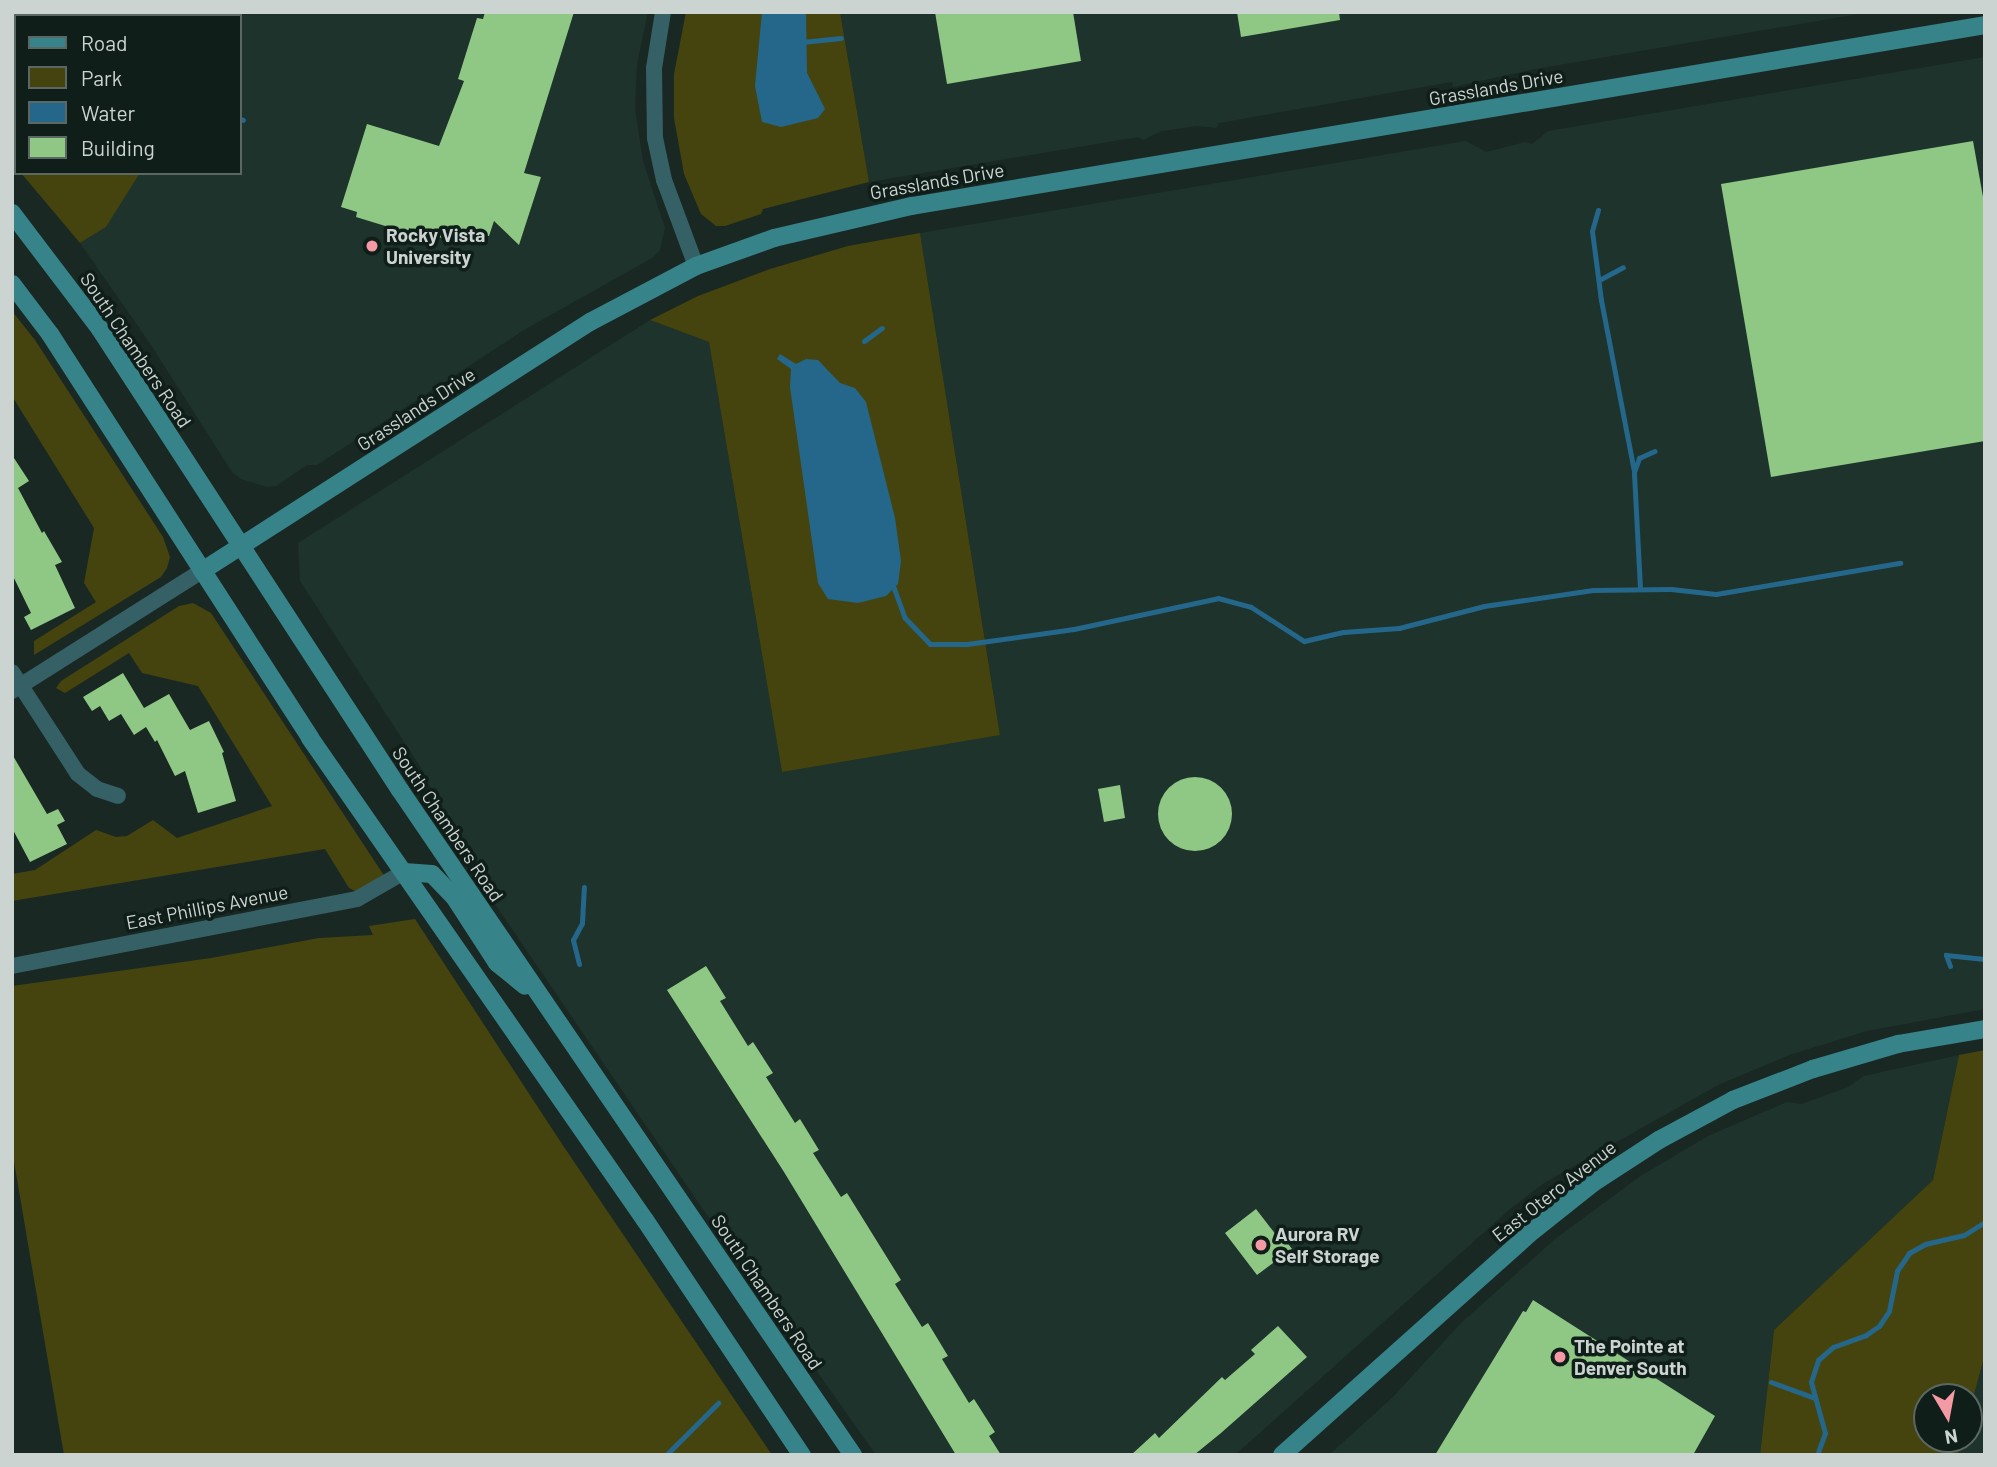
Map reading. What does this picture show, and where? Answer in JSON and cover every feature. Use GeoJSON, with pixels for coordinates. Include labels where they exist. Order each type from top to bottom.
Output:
{"type":"FeatureCollection","features":[{"type":"Feature","properties":{"kind":"main road","name":"Grasslands Drive"},"geometry":{"type":"LineString","coordinates":[[202,571],[590,322],[696,266],[794,232],[912,206],[1985,25]]}},
{"type":"Feature","properties":{"kind":"main road","name":"South Chambers Road"},"geometry":{"type":"LineString","coordinates":[[12,213],[100,329],[240,547],[542,1000],[853,1455]]}},
{"type":"Feature","properties":{"kind":"main road"},"geometry":{"type":"LineString","coordinates":[[12,284],[50,334],[310,738],[704,1306],[802,1455]]}},
{"type":"Feature","properties":{"kind":"main road"},"geometry":{"type":"LineString","coordinates":[[404,872],[432,874],[455,898],[497,963],[542,1000]]}},
{"type":"Feature","properties":{"kind":"main road","name":"East Otero Avenue"},"geometry":{"type":"LineString","coordinates":[[1282,1455],[1529,1234],[1593,1183],[1659,1140],[1733,1100],[1813,1069],[1898,1044],[1985,1029]]}},
{"type":"Feature","properties":{"kind":"street"},"geometry":{"type":"LineString","coordinates":[[663,12],[654,68],[655,138],[664,180],[696,266]]}},
{"type":"Feature","properties":{"kind":"street","name":"Grasslands Drive"},"geometry":{"type":"LineString","coordinates":[[15,683],[202,571]]}},
{"type":"Feature","properties":{"kind":"street"},"geometry":{"type":"LineString","coordinates":[[15,683],[78,774],[97,789],[118,796]]}},
{"type":"Feature","properties":{"kind":"street","name":"East Phillips Avenue"},"geometry":{"type":"LineString","coordinates":[[12,966],[356,899],[404,872]]}},
{"type":"Feature","properties":{"kind":"shaded area","name":"Rocky Vista University"},"geometry":{"type":"Polygon","coordinates":[[[186,12],[648,12],[637,64],[635,109],[643,161],[665,228],[660,250],[652,258],[524,330],[317,465],[307,465],[276,486],[267,487],[241,479],[232,472],[149,342],[80,243],[106,227],[139,175],[242,175],[242,14],[186,12]]]}},
{"type":"Feature","properties":{"kind":"shaded area"},"geometry":{"type":"Polygon","coordinates":[[[840,12],[1870,12],[1530,70],[1453,87],[1452,82],[1219,123],[1216,128],[1197,126],[1162,131],[1143,140],[1138,137],[869,182],[840,12]]]}},
{"type":"Feature","properties":{"kind":"shaded area"},"geometry":{"type":"Polygon","coordinates":[[[1985,57],[1985,1009],[1867,1031],[1792,1054],[1718,1085],[1544,1183],[1510,1209],[1235,1455],[876,1455],[724,1240],[450,838],[451,829],[421,768],[300,581],[298,543],[650,320],[709,342],[782,772],[1000,734],[920,233],[1466,141],[1486,152],[1525,142],[1532,144],[1548,131],[1985,57]]]}},
{"type":"Feature","properties":{"kind":"shaded area"},"geometry":{"type":"Polygon","coordinates":[[[1959,1055],[1933,1180],[1774,1330],[1760,1455],[1329,1455],[1392,1398],[1460,1324],[1555,1239],[1642,1175],[1710,1135],[1787,1102],[1802,1104],[1848,1087],[1864,1076],[1959,1055]]]}},
{"type":"Feature","properties":{"kind":"shaded area"},"geometry":{"type":"Polygon","coordinates":[[[1985,1354],[1985,1455],[1958,1455],[1983,1453],[1983,1383],[1977,1383],[1985,1354]]]}},
{"type":"Feature","properties":{"kind":"green space"},"geometry":{"type":"Polygon","coordinates":[[[12,12],[190,14],[14,14],[14,166],[12,12]]]}},
{"type":"Feature","properties":{"kind":"green space"},"geometry":{"type":"Polygon","coordinates":[[[686,12],[840,12],[869,182],[763,209],[761,214],[725,226],[716,226],[701,214],[684,174],[674,118],[674,74],[686,12]]]}},
{"type":"Feature","properties":{"kind":"green space"},"geometry":{"type":"Polygon","coordinates":[[[23,175],[139,175],[106,227],[80,243],[23,175]]]}},
{"type":"Feature","properties":{"kind":"green space"},"geometry":{"type":"Polygon","coordinates":[[[920,233],[1000,735],[782,772],[709,342],[650,320],[698,296],[770,269],[848,246],[920,233]]]}},
{"type":"Feature","properties":{"kind":"green space"},"geometry":{"type":"Polygon","coordinates":[[[12,311],[35,340],[163,537],[170,557],[161,577],[34,655],[34,641],[96,602],[84,583],[94,528],[12,396],[12,311]]]}},
{"type":"Feature","properties":{"kind":"green space"},"geometry":{"type":"Polygon","coordinates":[[[193,603],[211,613],[387,880],[359,893],[349,888],[325,849],[12,901],[12,874],[35,870],[96,830],[116,837],[127,836],[153,820],[177,838],[272,806],[198,686],[142,673],[129,653],[65,693],[56,688],[61,681],[179,606],[193,603]]]}},
{"type":"Feature","properties":{"kind":"green space"},"geometry":{"type":"Polygon","coordinates":[[[415,919],[560,1141],[772,1455],[64,1455],[12,1150],[12,986],[211,958],[319,938],[373,935],[369,926],[415,919]]]}},
{"type":"Feature","properties":{"kind":"green space"},"geometry":{"type":"Polygon","coordinates":[[[1985,1050],[1985,1354],[1977,1383],[1913,1383],[1913,1453],[1958,1455],[1760,1455],[1774,1330],[1933,1180],[1959,1055],[1985,1050]]]}},
{"type":"Feature","properties":{"kind":"water"},"geometry":{"type":"Polygon","coordinates":[[[762,12],[806,12],[807,73],[825,109],[818,118],[781,127],[762,122],[755,86],[762,12]]]}},
{"type":"Feature","properties":{"kind":"water"},"geometry":{"type":"Polygon","coordinates":[[[780,354],[796,364],[806,359],[818,360],[840,383],[855,388],[866,402],[895,518],[901,561],[898,584],[886,596],[858,603],[828,599],[818,583],[790,387],[791,369],[777,359],[780,354]]]}},
{"type":"Feature","properties":{"kind":"building"},"geometry":{"type":"Polygon","coordinates":[[[485,12],[574,12],[524,173],[541,177],[519,245],[494,221],[489,236],[443,233],[442,238],[409,228],[408,233],[356,217],[357,212],[341,207],[367,124],[439,146],[464,81],[458,79],[477,18],[483,19],[485,12]]]}},
{"type":"Feature","properties":{"kind":"building"},"geometry":{"type":"Polygon","coordinates":[[[935,12],[1073,12],[1081,61],[947,84],[935,12]]]}},
{"type":"Feature","properties":{"kind":"building"},"geometry":{"type":"Polygon","coordinates":[[[1237,12],[1339,12],[1340,20],[1241,37],[1237,12]]]}},
{"type":"Feature","properties":{"kind":"building"},"geometry":{"type":"Polygon","coordinates":[[[1973,141],[1985,208],[1985,441],[1771,477],[1721,184],[1973,141]]]}},
{"type":"Feature","properties":{"kind":"building"},"geometry":{"type":"Polygon","coordinates":[[[12,455],[29,481],[18,488],[42,533],[44,531],[62,562],[55,565],[75,608],[31,630],[24,617],[31,613],[12,574],[12,455]]]}},
{"type":"Feature","properties":{"kind":"building"},"geometry":{"type":"Polygon","coordinates":[[[123,673],[144,708],[169,694],[190,730],[209,721],[224,752],[222,753],[236,801],[198,813],[185,771],[175,776],[157,740],[155,742],[146,727],[134,735],[121,714],[109,721],[100,706],[92,711],[83,697],[123,673]]]}},
{"type":"Feature","properties":{"kind":"building"},"geometry":{"type":"Polygon","coordinates":[[[12,754],[47,814],[58,809],[65,821],[57,825],[67,844],[30,862],[12,828],[12,754]]]}},
{"type":"Feature","properties":{"kind":"building"},"geometry":{"type":"Polygon","coordinates":[[[1195,777],[1216,783],[1226,793],[1232,814],[1226,835],[1216,845],[1195,851],[1174,845],[1164,835],[1158,814],[1164,793],[1174,783],[1195,777]]]}},
{"type":"Feature","properties":{"kind":"building"},"geometry":{"type":"Polygon","coordinates":[[[1120,785],[1125,818],[1104,822],[1098,789],[1120,785]]]}},
{"type":"Feature","properties":{"kind":"building"},"geometry":{"type":"Polygon","coordinates":[[[706,966],[726,998],[720,1001],[748,1046],[753,1042],[773,1073],[766,1077],[795,1123],[800,1119],[819,1150],[813,1153],[841,1197],[847,1193],[901,1280],[895,1284],[922,1327],[928,1323],[948,1356],[942,1359],[969,1403],[974,1399],[995,1432],[989,1436],[1001,1455],[956,1455],[784,1172],[667,990],[706,966]]]}},
{"type":"Feature","properties":{"kind":"building","name":"Aurora RV Self Storage"},"geometry":{"type":"Polygon","coordinates":[[[1256,1209],[1280,1240],[1283,1237],[1292,1249],[1257,1275],[1225,1233],[1256,1209]]]}},
{"type":"Feature","properties":{"kind":"building","name":"The Pointe at Denver South"},"geometry":{"type":"Polygon","coordinates":[[[1533,1300],[1715,1416],[1693,1455],[1435,1455],[1523,1311],[1526,1312],[1533,1300]]]}},
{"type":"Feature","properties":{"kind":"building"},"geometry":{"type":"Polygon","coordinates":[[[1278,1326],[1307,1357],[1221,1433],[1194,1455],[1131,1455],[1155,1433],[1159,1438],[1222,1377],[1225,1380],[1255,1354],[1251,1350],[1278,1326]]]}},
{"type":"Feature","properties":{"kind":"waterway"},"geometry":{"type":"LineString","coordinates":[[802,42],[841,38]]}},
{"type":"Feature","properties":{"kind":"waterway"},"geometry":{"type":"LineString","coordinates":[[1598,210],[1592,231],[1601,300],[1634,472]]}},
{"type":"Feature","properties":{"kind":"waterway"},"geometry":{"type":"LineString","coordinates":[[1599,280],[1623,267]]}},
{"type":"Feature","properties":{"kind":"waterway"},"geometry":{"type":"LineString","coordinates":[[864,341],[882,328]]}},
{"type":"Feature","properties":{"kind":"waterway"},"geometry":{"type":"LineString","coordinates":[[1640,588],[1634,472],[1639,458],[1655,451]]}},
{"type":"Feature","properties":{"kind":"waterway"},"geometry":{"type":"LineString","coordinates":[[892,583],[905,618],[930,644],[967,644],[1074,629],[1218,598],[1251,607],[1304,641],[1343,632],[1399,628],[1484,606],[1593,590],[1671,589],[1716,594],[1900,563]]}},
{"type":"Feature","properties":{"kind":"waterway"},"geometry":{"type":"LineString","coordinates":[[579,964],[573,940],[582,923],[584,887]]}},
{"type":"Feature","properties":{"kind":"waterway"},"geometry":{"type":"LineString","coordinates":[[1950,966],[1946,955],[1985,959]]}},
{"type":"Feature","properties":{"kind":"waterway"},"geometry":{"type":"LineString","coordinates":[[1817,1455],[1825,1433],[1811,1382],[1818,1360],[1833,1347],[1866,1335],[1879,1326],[1889,1311],[1897,1271],[1909,1253],[1925,1244],[1964,1235],[1985,1222]]}},
{"type":"Feature","properties":{"kind":"waterway"},"geometry":{"type":"LineString","coordinates":[[1771,1382],[1815,1398]]}},
{"type":"Feature","properties":{"kind":"waterway"},"geometry":{"type":"LineString","coordinates":[[666,1455],[718,1403]]}},
{"type":"Feature","properties":{"kind":"place","name":"Rocky Vista University"},"geometry":{"type":"Point","coordinates":[372,246]}},
{"type":"Feature","properties":{"kind":"place","name":"Aurora RV Self Storage"},"geometry":{"type":"Point","coordinates":[1261,1245]}},
{"type":"Feature","properties":{"kind":"place","name":"The Pointe at Denver South"},"geometry":{"type":"Point","coordinates":[1560,1357]}}]}
